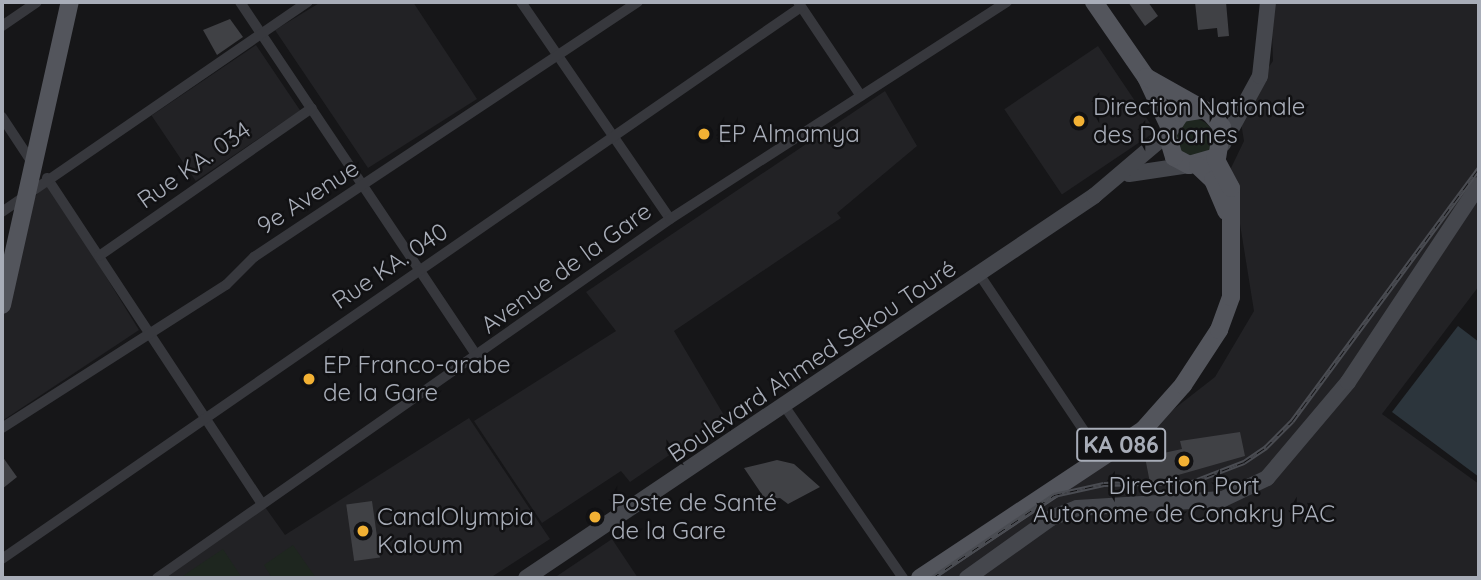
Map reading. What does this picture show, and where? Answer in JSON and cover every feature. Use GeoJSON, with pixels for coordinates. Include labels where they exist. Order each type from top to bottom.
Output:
{"type":"FeatureCollection","features":[{"type":"Feature","properties":{"kind":"main road"},"geometry":{"type":"LineString","coordinates":[[2,306],[70,2]]}},
{"type":"Feature","properties":{"kind":"main road"},"geometry":{"type":"LineString","coordinates":[[1094,2],[1146,77],[1168,130],[1174,157],[1193,165],[1219,151],[1217,120],[1146,77]]}},
{"type":"Feature","properties":{"kind":"main road"},"geometry":{"type":"LineString","coordinates":[[1168,130],[1181,113],[1200,110]]}},
{"type":"Feature","properties":{"kind":"main road","name":"KA 086"},"geometry":{"type":"LineString","coordinates":[[920,578],[1144,429],[1204,354],[1231,297],[1235,245],[1231,188],[1219,151]]}},
{"type":"Feature","properties":{"kind":"main road","name":"KA 086"},"geometry":{"type":"LineString","coordinates":[[1193,165],[1223,198],[1235,245]]}},
{"type":"Feature","properties":{"kind":"street"},"geometry":{"type":"LineString","coordinates":[[2,26],[37,2]]}},
{"type":"Feature","properties":{"kind":"street"},"geometry":{"type":"LineString","coordinates":[[240,2],[478,358]]}},
{"type":"Feature","properties":{"kind":"street"},"geometry":{"type":"LineString","coordinates":[[2,212],[47,178],[308,2]]}},
{"type":"Feature","properties":{"kind":"street"},"geometry":{"type":"LineString","coordinates":[[521,2],[670,219]]}},
{"type":"Feature","properties":{"kind":"street","name":"9e Avenue"},"geometry":{"type":"LineString","coordinates":[[2,428],[148,330],[226,285],[254,257],[559,58],[638,2]]}},
{"type":"Feature","properties":{"kind":"street","name":"Avenue de la Gare"},"geometry":{"type":"LineString","coordinates":[[157,578],[260,501],[478,358],[670,219],[1007,2]]}},
{"type":"Feature","properties":{"kind":"street"},"geometry":{"type":"LineString","coordinates":[[1219,151],[1241,118],[1267,53],[1269,2]]}},
{"type":"Feature","properties":{"kind":"street"},"geometry":{"type":"LineString","coordinates":[[799,4],[861,96]]}},
{"type":"Feature","properties":{"kind":"street","name":"Rue KA. 040"},"geometry":{"type":"LineString","coordinates":[[2,559],[202,416],[420,272],[614,139],[799,4]]}},
{"type":"Feature","properties":{"kind":"street","name":"Rue KA. 034"},"geometry":{"type":"LineString","coordinates":[[99,256],[312,108]]}},
{"type":"Feature","properties":{"kind":"street"},"geometry":{"type":"LineString","coordinates":[[2,117],[34,165]]}},
{"type":"Feature","properties":{"kind":"street"},"geometry":{"type":"LineString","coordinates":[[1217,120],[1241,118]]}},
{"type":"Feature","properties":{"kind":"street","name":"Boulevard Ahmed Sekou Touré"},"geometry":{"type":"LineString","coordinates":[[526,578],[785,407],[1120,177],[1168,130]]}},
{"type":"Feature","properties":{"kind":"street","name":"Boulevard Ahmed Sekou Touré"},"geometry":{"type":"LineString","coordinates":[[1120,177],[1166,165],[1193,165]]}},
{"type":"Feature","properties":{"kind":"street"},"geometry":{"type":"LineString","coordinates":[[47,178],[260,501]]}},
{"type":"Feature","properties":{"kind":"street"},"geometry":{"type":"LineString","coordinates":[[967,578],[1051,517],[1077,508],[1223,499],[1267,478],[1348,382],[1479,185]]}},
{"type":"Feature","properties":{"kind":"street"},"geometry":{"type":"LineString","coordinates":[[979,274],[1102,458]]}},
{"type":"Feature","properties":{"kind":"street"},"geometry":{"type":"LineString","coordinates":[[785,407],[903,578]]}},
{"type":"Feature","properties":{"kind":"shaded area"},"geometry":{"type":"Polygon","coordinates":[[[321,2],[413,2],[477,99],[368,168],[275,30],[321,2]]]}},
{"type":"Feature","properties":{"kind":"shaded area"},"geometry":{"type":"Polygon","coordinates":[[[1271,2],[1479,2],[1479,286],[1382,414],[1479,484],[1479,578],[936,578],[1102,465],[1215,377],[1254,311],[1231,168],[1244,141],[1239,110],[1273,61],[1271,2]]]}},
{"type":"Feature","properties":{"kind":"shaded area"},"geometry":{"type":"Polygon","coordinates":[[[256,45],[300,110],[196,181],[152,115],[256,45]]]}},
{"type":"Feature","properties":{"kind":"shaded area","name":"Direction Nationale des Douanes"},"geometry":{"type":"Polygon","coordinates":[[[1098,46],[1156,131],[1062,195],[1004,109],[1098,46]]]}},
{"type":"Feature","properties":{"kind":"shaded area"},"geometry":{"type":"Polygon","coordinates":[[[885,91],[917,146],[837,213],[841,218],[674,331],[725,417],[630,482],[621,471],[542,523],[474,421],[616,331],[586,292],[885,91]]]}},
{"type":"Feature","properties":{"kind":"shaded area"},"geometry":{"type":"Polygon","coordinates":[[[1194,119],[1208,124],[1213,138],[1208,152],[1194,157],[1180,152],[1175,138],[1180,124],[1194,119]]]}},
{"type":"Feature","properties":{"kind":"shaded area"},"geometry":{"type":"Polygon","coordinates":[[[47,181],[139,330],[2,421],[2,321],[28,206],[47,181]]]}},
{"type":"Feature","properties":{"kind":"shaded area"},"geometry":{"type":"Polygon","coordinates":[[[1458,326],[1479,342],[1479,477],[1392,412],[1458,326]]]}},
{"type":"Feature","properties":{"kind":"shaded area"},"geometry":{"type":"Polygon","coordinates":[[[469,418],[550,539],[490,578],[159,578],[265,507],[285,535],[469,418]]]}},
{"type":"Feature","properties":{"kind":"shaded area"},"geometry":{"type":"Polygon","coordinates":[[[612,539],[638,578],[554,578],[612,539]]]}},
{"type":"Feature","properties":{"kind":"shaded area"},"geometry":{"type":"Polygon","coordinates":[[[293,545],[316,578],[272,578],[264,565],[293,545]]]}},
{"type":"Feature","properties":{"kind":"shaded area"},"geometry":{"type":"Polygon","coordinates":[[[223,549],[242,578],[180,578],[205,561],[223,549]]]}},
{"type":"Feature","properties":{"kind":"building"},"geometry":{"type":"Polygon","coordinates":[[[1128,2],[1148,2],[1158,16],[1145,26],[1128,2]]]}},
{"type":"Feature","properties":{"kind":"building"},"geometry":{"type":"Polygon","coordinates":[[[1195,2],[1226,2],[1229,36],[1218,37],[1217,28],[1198,30],[1195,2]]]}},
{"type":"Feature","properties":{"kind":"building"},"geometry":{"type":"Polygon","coordinates":[[[230,19],[243,37],[217,55],[203,30],[230,19]]]}},
{"type":"Feature","properties":{"kind":"building","name":"Direction Port Autonome de Conakry PAC"},"geometry":{"type":"Polygon","coordinates":[[[1240,432],[1245,456],[1150,483],[1145,457],[1182,449],[1180,441],[1240,432]]]}},
{"type":"Feature","properties":{"kind":"building"},"geometry":{"type":"Polygon","coordinates":[[[2,456],[17,477],[2,489],[2,456]]]}},
{"type":"Feature","properties":{"kind":"building"},"geometry":{"type":"Polygon","coordinates":[[[777,460],[794,464],[820,487],[788,504],[780,498],[765,499],[744,468],[777,460]]]}},
{"type":"Feature","properties":{"kind":"building","name":"CanalOlympia Kaloum"},"geometry":{"type":"Polygon","coordinates":[[[372,501],[380,557],[354,561],[346,505],[372,501]]]}},
{"type":"Feature","properties":{"kind":"railway"},"geometry":{"type":"LineString","coordinates":[[932,578],[1054,495],[1104,484],[1192,482],[1244,462],[1266,447],[1292,421],[1479,168]]}},
{"type":"Feature","properties":{"kind":"place","name":"Direction Nationale des Douanes"},"geometry":{"type":"Point","coordinates":[1079,121]}},
{"type":"Feature","properties":{"kind":"place","name":"EP Almamya"},"geometry":{"type":"Point","coordinates":[704,134]}},
{"type":"Feature","properties":{"kind":"place","name":"EP Franco-arabe de la Gare"},"geometry":{"type":"Point","coordinates":[309,379]}},
{"type":"Feature","properties":{"kind":"place","name":"Direction Port Autonome de Conakry PAC"},"geometry":{"type":"Point","coordinates":[1184,461]}},
{"type":"Feature","properties":{"kind":"place","name":"Poste de Santé de la Gare"},"geometry":{"type":"Point","coordinates":[595,517]}},
{"type":"Feature","properties":{"kind":"place","name":"CanalOlympia Kaloum"},"geometry":{"type":"Point","coordinates":[363,531]}}]}
